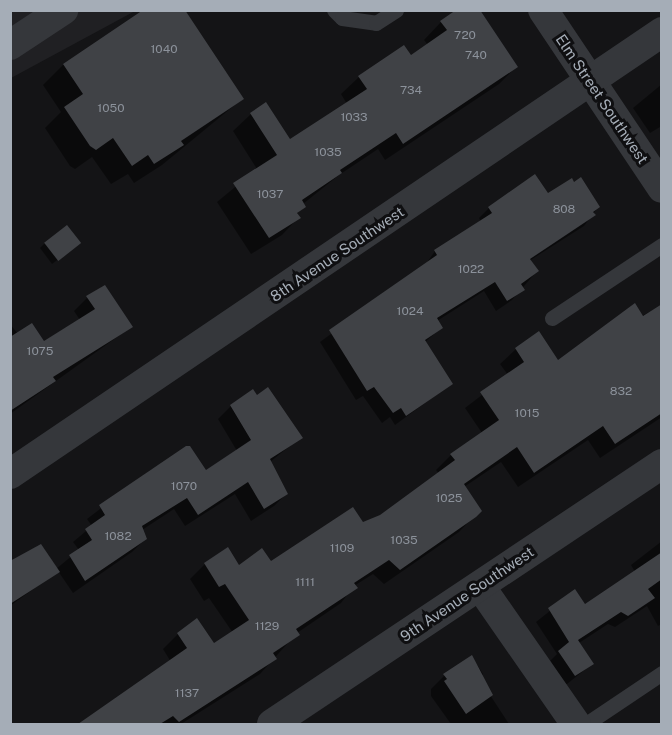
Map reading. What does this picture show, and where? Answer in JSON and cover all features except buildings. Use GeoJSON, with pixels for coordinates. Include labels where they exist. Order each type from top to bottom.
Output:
{"type":"FeatureCollection","features":[{"type":"Feature","properties":{"kind":"street"},"geometry":{"type":"LineString","coordinates":[[10,45],[63,10]]}},
{"type":"Feature","properties":{"kind":"street","name":"Elm Street Southwest"},"geometry":{"type":"LineString","coordinates":[[543,10],[662,188]]}},
{"type":"Feature","properties":{"kind":"street","name":"8th Avenue Southwest"},"geometry":{"type":"LineString","coordinates":[[10,474],[590,83],[662,32]]}},
{"type":"Feature","properties":{"kind":"street","name":"9th Avenue Southwest"},"geometry":{"type":"LineString","coordinates":[[272,724],[662,464]]}},
{"type":"Feature","properties":{"kind":"street"},"geometry":{"type":"LineString","coordinates":[[480,586],[576,724]]}},
{"type":"Feature","properties":{"kind":"lane"},"geometry":{"type":"LineString","coordinates":[[334,10],[342,18],[376,23],[396,10]]}},
{"type":"Feature","properties":{"kind":"lane"},"geometry":{"type":"LineString","coordinates":[[552,318],[662,245]]}},
{"type":"Feature","properties":{"kind":"lane"},"geometry":{"type":"LineString","coordinates":[[586,724],[662,673]]}},
{"type":"Feature","properties":{"kind":"shaded area"},"geometry":{"type":"Polygon","coordinates":[[[11,11],[135,11],[11,78],[11,11]]]}}]}
